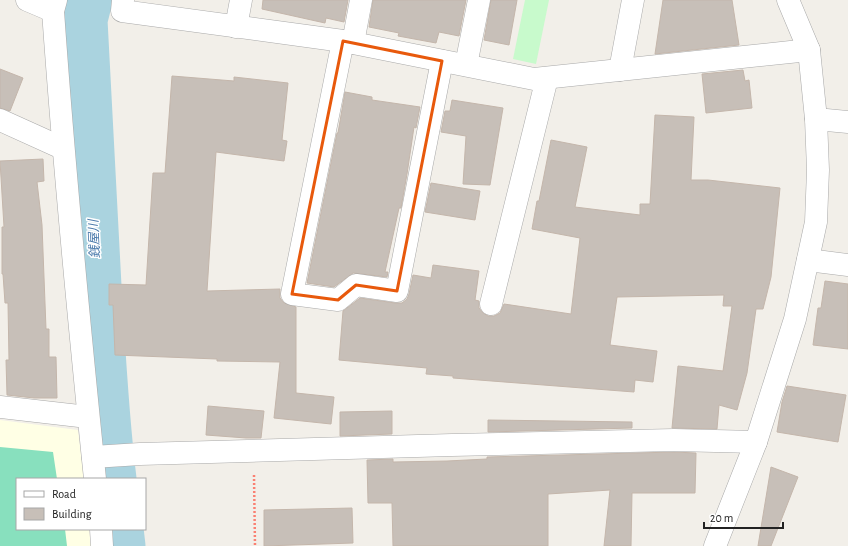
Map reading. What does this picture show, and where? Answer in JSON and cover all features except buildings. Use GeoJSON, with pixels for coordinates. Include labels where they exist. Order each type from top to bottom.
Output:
{"type":"FeatureCollection","features":[{"type":"Feature","properties":{"kind":"street"},"geometry":{"type":"LineString","coordinates":[[27,0],[54,6],[62,148],[95,478]]}},
{"type":"Feature","properties":{"kind":"street"},"geometry":{"type":"LineString","coordinates":[[123,0],[122,11],[348,42],[534,79],[809,50]]}},
{"type":"Feature","properties":{"kind":"street"},"geometry":{"type":"LineString","coordinates":[[236,27],[241,0]]}},
{"type":"Feature","properties":{"kind":"street"},"geometry":{"type":"LineString","coordinates":[[361,0],[348,42],[292,294],[338,300],[356,286],[397,291],[442,61]]}},
{"type":"Feature","properties":{"kind":"street"},"geometry":{"type":"LineString","coordinates":[[466,66],[479,0]]}},
{"type":"Feature","properties":{"kind":"street"},"geometry":{"type":"LineString","coordinates":[[620,70],[632,0]]}},
{"type":"Feature","properties":{"kind":"street"},"geometry":{"type":"LineString","coordinates":[[715,546],[756,442],[795,319],[816,222],[818,170],[816,120],[809,50],[788,0]]}},
{"type":"Feature","properties":{"kind":"street"},"geometry":{"type":"LineString","coordinates":[[491,304],[547,78]]}},
{"type":"Feature","properties":{"kind":"street"},"geometry":{"type":"LineString","coordinates":[[0,120],[62,148]]}},
{"type":"Feature","properties":{"kind":"street"},"geometry":{"type":"LineString","coordinates":[[816,120],[848,122]]}},
{"type":"Feature","properties":{"kind":"street"},"geometry":{"type":"LineString","coordinates":[[808,260],[848,265]]}},
{"type":"Feature","properties":{"kind":"street"},"geometry":{"type":"LineString","coordinates":[[0,407],[88,417]]}},
{"type":"Feature","properties":{"kind":"street"},"geometry":{"type":"LineString","coordinates":[[93,457],[253,450],[666,440],[756,442]]}},
{"type":"Feature","properties":{"kind":"street"},"geometry":{"type":"LineString","coordinates":[[101,530],[102,546]]}},
{"type":"Feature","properties":{"kind":"path"},"geometry":{"type":"LineString","coordinates":[[253,450],[255,546]]}},
{"type":"Feature","properties":{"kind":"highlighted area"},"geometry":{"type":"Polygon","coordinates":[[[343,41],[442,61],[397,291],[356,285],[338,300],[292,294],[343,41]]]}},
{"type":"Feature","properties":{"kind":"shaded area"},"geometry":{"type":"Polygon","coordinates":[[[0,420],[78,430],[84,478],[16,478],[16,530],[89,530],[91,546],[0,546],[0,420]]]}},
{"type":"Feature","properties":{"kind":"green space"},"geometry":{"type":"Polygon","coordinates":[[[525,0],[549,0],[536,64],[513,59],[525,0]]]}},
{"type":"Feature","properties":{"kind":"green space"},"geometry":{"type":"Polygon","coordinates":[[[0,447],[53,452],[57,478],[16,478],[16,530],[65,530],[67,546],[0,546],[0,447]]]}},
{"type":"Feature","properties":{"kind":"waterway","name":"銭屋川"},"geometry":{"type":"LineString","coordinates":[[89,0],[84,20],[102,358],[113,478]]}},
{"type":"Feature","properties":{"kind":"waterway","name":"銭屋川"},"geometry":{"type":"LineString","coordinates":[[120,530],[122,546]]}}]}
